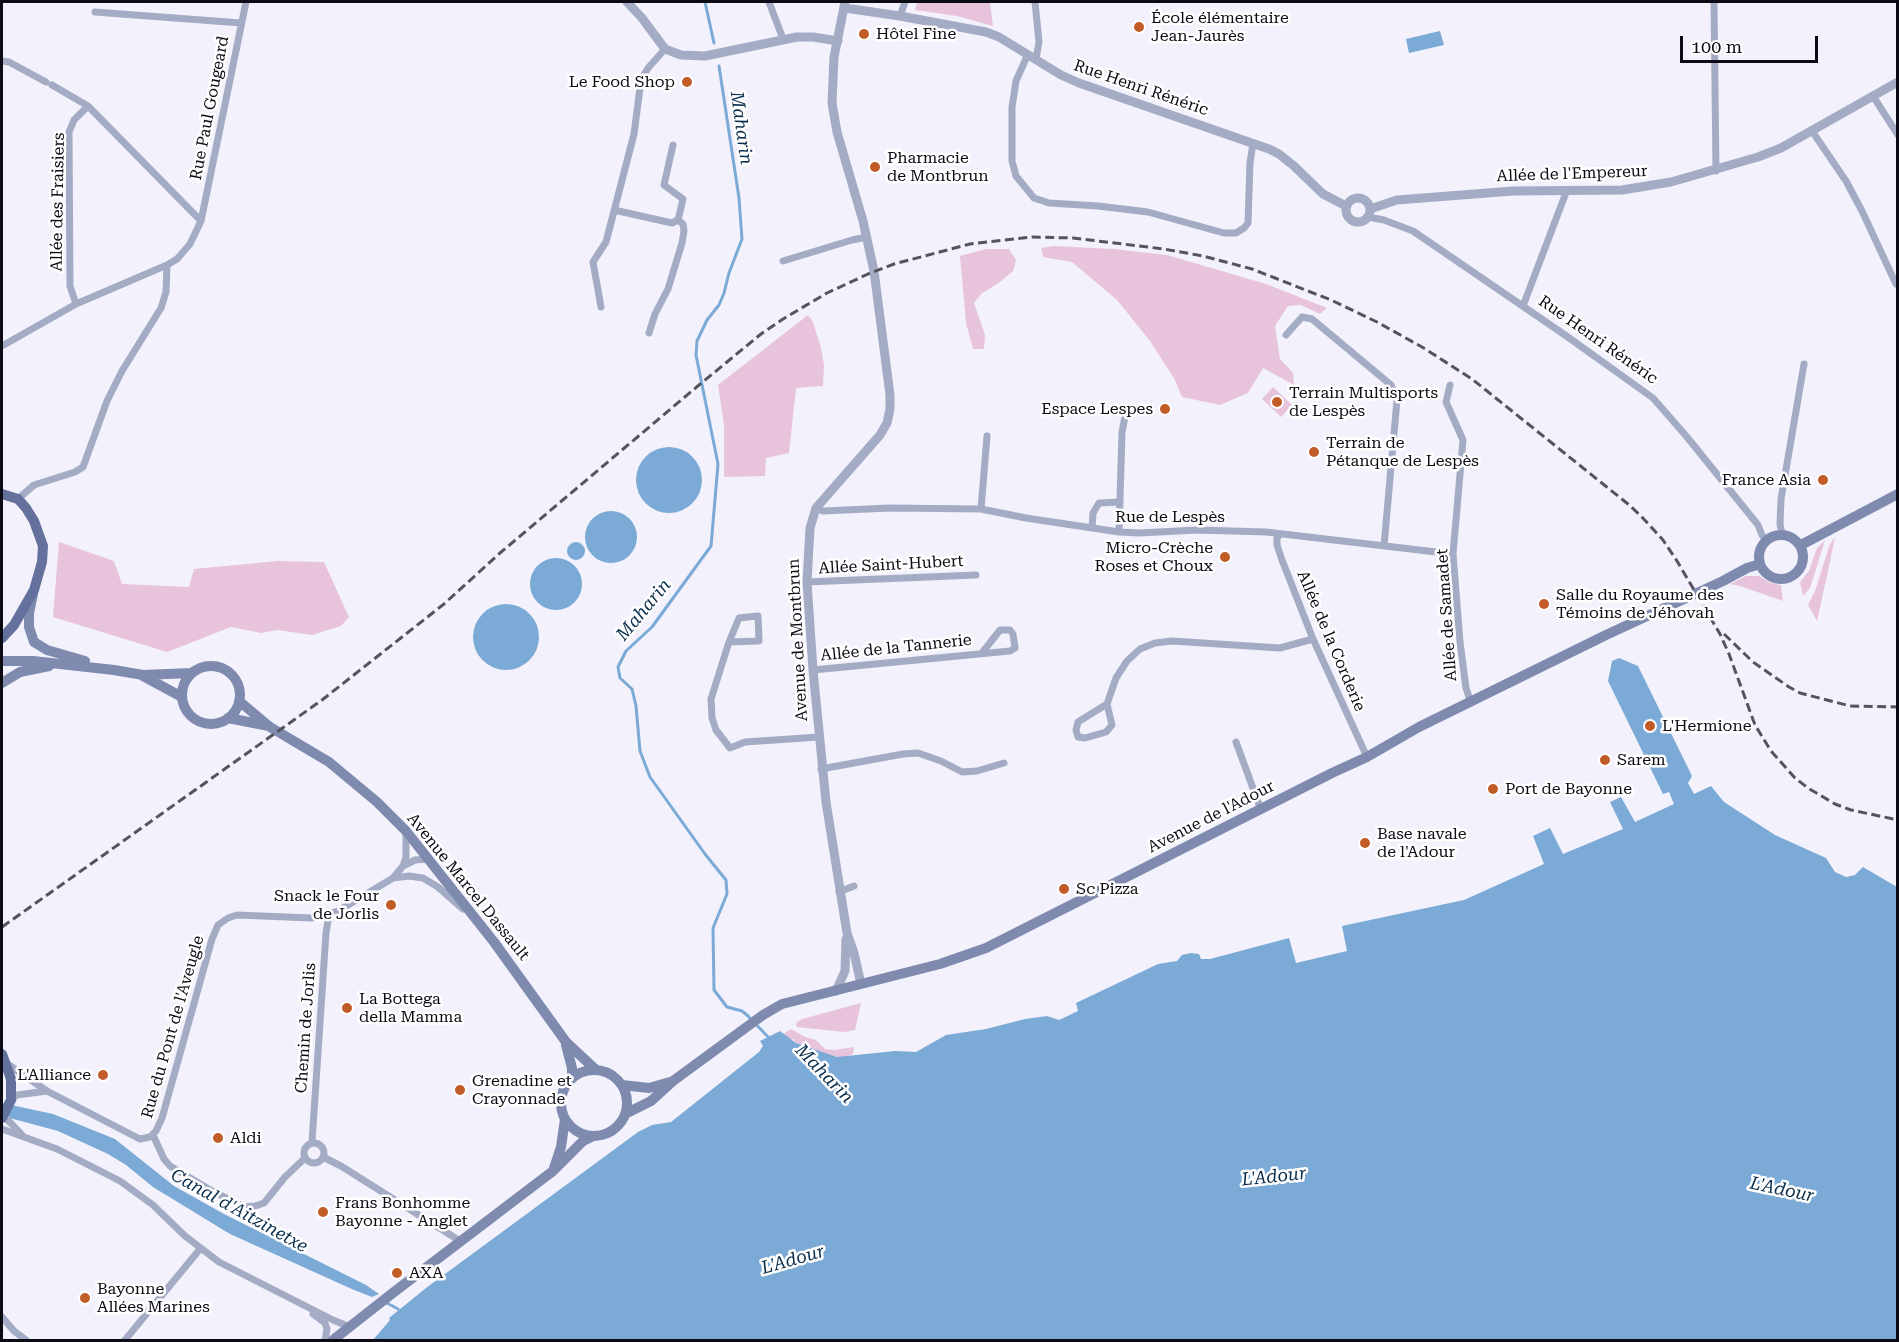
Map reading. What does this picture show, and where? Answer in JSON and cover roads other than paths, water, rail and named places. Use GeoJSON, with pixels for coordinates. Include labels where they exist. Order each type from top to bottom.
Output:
{"type":"FeatureCollection","features":[{"type":"Feature","properties":{"kind":"main road"},"geometry":{"type":"LineString","coordinates":[[2,494],[18,499],[34,521],[43,546],[42,562],[29,613],[29,627],[34,642],[47,650],[114,670]]}},
{"type":"Feature","properties":{"kind":"main road"},"geometry":{"type":"LineString","coordinates":[[1801,545],[1898,494]]}},
{"type":"Feature","properties":{"kind":"main road"},"geometry":{"type":"LineString","coordinates":[[1782,534],[1793,537],[1801,545],[1802,565],[1789,578],[1778,579],[1763,569],[1759,552],[1766,540],[1782,534]]}},
{"type":"Feature","properties":{"kind":"main road","name":"Avenue de l'Adour"},"geometry":{"type":"LineString","coordinates":[[625,1114],[651,1101],[673,1081],[763,1015],[782,1004],[940,964],[986,948],[1367,757],[1419,727],[1606,635],[1747,568],[1760,564]]}},
{"type":"Feature","properties":{"kind":"main road"},"geometry":{"type":"LineString","coordinates":[[2,638],[14,625],[34,590]]}},
{"type":"Feature","properties":{"kind":"main road"},"geometry":{"type":"LineString","coordinates":[[2,661],[33,661],[143,675],[192,673]]}},
{"type":"Feature","properties":{"kind":"main road"},"geometry":{"type":"LineString","coordinates":[[2,683],[20,672],[61,664]]}},
{"type":"Feature","properties":{"kind":"main road"},"geometry":{"type":"LineString","coordinates":[[209,666],[225,670],[230,674],[238,687],[239,701],[237,708],[228,718],[216,723],[200,722],[186,711],[182,697],[186,680],[192,673],[209,666]]}},
{"type":"Feature","properties":{"kind":"main road"},"geometry":{"type":"LineString","coordinates":[[143,675],[182,697]]}},
{"type":"Feature","properties":{"kind":"main road","name":"Avenue Marcel Dassault"},"geometry":{"type":"LineString","coordinates":[[239,701],[275,729],[329,762],[377,802],[406,831],[478,921],[566,1042],[596,1070]]}},
{"type":"Feature","properties":{"kind":"main road","name":"Avenue Marcel Dassault"},"geometry":{"type":"LineString","coordinates":[[228,718],[275,729]]}},
{"type":"Feature","properties":{"kind":"main road","name":"Avenue Marcel Dassault"},"geometry":{"type":"LineString","coordinates":[[566,1042],[572,1078]]}},
{"type":"Feature","properties":{"kind":"main road"},"geometry":{"type":"LineString","coordinates":[[3,1117],[11,1100],[11,1078],[4,1058]]}},
{"type":"Feature","properties":{"kind":"main road"},"geometry":{"type":"LineString","coordinates":[[596,1070],[611,1074],[622,1085],[627,1100],[625,1114],[614,1129],[601,1136],[576,1131],[565,1119],[561,1110],[562,1093],[572,1078],[579,1073],[596,1070]]}},
{"type":"Feature","properties":{"kind":"main road","name":"Avenue de l'Adour"},"geometry":{"type":"LineString","coordinates":[[622,1085],[649,1088],[673,1081]]}},
{"type":"Feature","properties":{"kind":"main road"},"geometry":{"type":"LineString","coordinates":[[553,1171],[561,1147],[565,1119]]}},
{"type":"Feature","properties":{"kind":"main road"},"geometry":{"type":"LineString","coordinates":[[333,1341],[393,1292],[553,1171],[583,1141],[593,1136]]}},
{"type":"Feature","properties":{"kind":"main road"},"geometry":{"type":"LineString","coordinates":[[342,1341],[350,1327]]}},
{"type":"Feature","properties":{"kind":"street","name":"Rue Paul Gougeard"},"geometry":{"type":"LineString","coordinates":[[2,346],[76,304],[167,265],[177,259],[190,244],[201,220],[246,2]]}},
{"type":"Feature","properties":{"kind":"street"},"geometry":{"type":"LineString","coordinates":[[627,2],[665,49],[681,55],[705,56],[783,39],[813,37],[838,40]]}},
{"type":"Feature","properties":{"kind":"street"},"geometry":{"type":"LineString","coordinates":[[769,2],[783,39]]}},
{"type":"Feature","properties":{"kind":"street"},"geometry":{"type":"LineString","coordinates":[[900,16],[905,2]]}},
{"type":"Feature","properties":{"kind":"street"},"geometry":{"type":"LineString","coordinates":[[1035,2],[1039,42],[1016,81],[1013,98],[1012,161],[1016,176],[1034,198],[1049,203],[1148,212],[1224,233],[1236,233],[1248,223],[1253,143]]}},
{"type":"Feature","properties":{"kind":"street"},"geometry":{"type":"LineString","coordinates":[[1714,2],[1716,171]]}},
{"type":"Feature","properties":{"kind":"street","name":"Rue Henri Rénéric"},"geometry":{"type":"LineString","coordinates":[[845,5],[986,32],[1079,83],[1279,154],[1323,194],[1346,206]]}},
{"type":"Feature","properties":{"kind":"street","name":"Avenue de Montbrun"},"geometry":{"type":"LineString","coordinates":[[845,5],[834,57],[832,103],[837,132],[867,237],[876,281],[890,409],[887,423],[880,435],[816,508],[810,528],[807,582],[821,770],[846,933],[854,953],[861,984]]}},
{"type":"Feature","properties":{"kind":"street"},"geometry":{"type":"LineString","coordinates":[[95,12],[241,23]]}},
{"type":"Feature","properties":{"kind":"street"},"geometry":{"type":"LineString","coordinates":[[601,307],[593,262],[606,242],[634,134],[641,80],[648,68],[665,49]]}},
{"type":"Feature","properties":{"kind":"street"},"geometry":{"type":"LineString","coordinates":[[2,60],[49,83],[88,106],[201,220]]}},
{"type":"Feature","properties":{"kind":"street","name":"Allée de l'Empereur"},"geometry":{"type":"LineString","coordinates":[[1369,213],[1397,200],[1467,194],[1597,191],[1644,187],[1716,171],[1781,148],[1898,82]]}},
{"type":"Feature","properties":{"kind":"street"},"geometry":{"type":"LineString","coordinates":[[1872,96],[1898,135]]}},
{"type":"Feature","properties":{"kind":"street","name":"Allée des Fraisiers"},"geometry":{"type":"LineString","coordinates":[[76,304],[70,286],[69,132],[74,120],[88,106]]}},
{"type":"Feature","properties":{"kind":"street"},"geometry":{"type":"LineString","coordinates":[[1812,131],[1846,181],[1896,284]]}},
{"type":"Feature","properties":{"kind":"street"},"geometry":{"type":"LineString","coordinates":[[674,145],[664,185],[683,199],[678,220]]}},
{"type":"Feature","properties":{"kind":"street"},"geometry":{"type":"LineString","coordinates":[[1523,306],[1567,190]]}},
{"type":"Feature","properties":{"kind":"street"},"geometry":{"type":"LineString","coordinates":[[1359,198],[1366,201],[1369,213],[1362,222],[1354,222],[1347,218],[1346,206],[1351,200],[1359,198]]}},
{"type":"Feature","properties":{"kind":"street"},"geometry":{"type":"LineString","coordinates":[[614,210],[672,223],[678,220]]}},
{"type":"Feature","properties":{"kind":"street","name":"Rue Henri Rénéric"},"geometry":{"type":"LineString","coordinates":[[1369,213],[1413,231],[1653,398],[1687,436],[1758,525],[1766,540]]}},
{"type":"Feature","properties":{"kind":"street"},"geometry":{"type":"LineString","coordinates":[[649,333],[655,314],[668,289],[682,243],[683,224],[678,220]]}},
{"type":"Feature","properties":{"kind":"street"},"geometry":{"type":"LineString","coordinates":[[783,261],[867,237]]}},
{"type":"Feature","properties":{"kind":"street"},"geometry":{"type":"LineString","coordinates":[[18,499],[34,485],[75,472],[83,467],[122,371],[161,308],[166,292],[167,265]]}},
{"type":"Feature","properties":{"kind":"street"},"geometry":{"type":"LineString","coordinates":[[1286,335],[1302,317],[1312,319],[1391,385],[1397,400],[1384,546]]}},
{"type":"Feature","properties":{"kind":"street"},"geometry":{"type":"LineString","coordinates":[[1782,534],[1781,499],[1804,364]]}},
{"type":"Feature","properties":{"kind":"street","name":"Allée de Samadet"},"geometry":{"type":"LineString","coordinates":[[1450,385],[1446,402],[1463,440],[1454,554],[1460,642],[1466,688],[1471,703]]}},
{"type":"Feature","properties":{"kind":"street"},"geometry":{"type":"LineString","coordinates":[[1119,532],[1122,432],[1126,412]]}},
{"type":"Feature","properties":{"kind":"street"},"geometry":{"type":"LineString","coordinates":[[981,509],[987,436]]}},
{"type":"Feature","properties":{"kind":"street"},"geometry":{"type":"LineString","coordinates":[[1092,528],[1093,513],[1099,503],[1120,502]]}},
{"type":"Feature","properties":{"kind":"street","name":"Rue de Lespès"},"geometry":{"type":"LineString","coordinates":[[816,508],[823,511],[890,508],[981,509],[1139,534],[1197,530],[1280,534],[1454,554]]}},
{"type":"Feature","properties":{"kind":"street","name":"Allée de la Corderie"},"geometry":{"type":"LineString","coordinates":[[1280,534],[1277,538],[1277,545],[1313,639],[1367,757]]}},
{"type":"Feature","properties":{"kind":"street","name":"Allée Saint-Hubert"},"geometry":{"type":"LineString","coordinates":[[807,582],[976,575]]}},
{"type":"Feature","properties":{"kind":"street"},"geometry":{"type":"LineString","coordinates":[[729,642],[759,640],[758,616],[739,618],[729,642],[711,699],[712,718],[716,730],[730,748],[745,742],[819,737]]}},
{"type":"Feature","properties":{"kind":"street","name":"Allée de la Tannerie"},"geometry":{"type":"LineString","coordinates":[[813,670],[982,654],[1010,651],[1015,648],[1013,634],[1010,630],[1000,630],[982,654]]}},
{"type":"Feature","properties":{"kind":"street"},"geometry":{"type":"LineString","coordinates":[[1107,704],[1078,722],[1076,730],[1078,737],[1085,738],[1106,732],[1112,725],[1107,704],[1116,678],[1127,661],[1140,649],[1155,643],[1173,641],[1280,648],[1313,639]]}},
{"type":"Feature","properties":{"kind":"street"},"geometry":{"type":"LineString","coordinates":[[1236,742],[1261,810]]}},
{"type":"Feature","properties":{"kind":"street"},"geometry":{"type":"LineString","coordinates":[[821,770],[918,753],[962,772],[977,771],[1004,762]]}},
{"type":"Feature","properties":{"kind":"street"},"geometry":{"type":"LineString","coordinates":[[403,866],[406,857],[406,831]]}},
{"type":"Feature","properties":{"kind":"street"},"geometry":{"type":"LineString","coordinates":[[403,866],[415,860],[429,859]]}},
{"type":"Feature","properties":{"kind":"street","name":"Rue du Pont de l'Aveugle"},"geometry":{"type":"LineString","coordinates":[[4,1058],[47,1092],[136,1137],[146,1138],[153,1135],[162,1118],[212,939],[218,925],[237,915],[311,918],[329,915],[347,907],[393,878],[403,866]]}},
{"type":"Feature","properties":{"kind":"street"},"geometry":{"type":"LineString","coordinates":[[393,878],[416,877],[430,882],[478,921]]}},
{"type":"Feature","properties":{"kind":"street"},"geometry":{"type":"LineString","coordinates":[[839,892],[854,886]]}},
{"type":"Feature","properties":{"kind":"street","name":"Chemin de Jorlis"},"geometry":{"type":"LineString","coordinates":[[312,1143],[329,915]]}},
{"type":"Feature","properties":{"kind":"street"},"geometry":{"type":"LineString","coordinates":[[836,991],[845,971],[846,933]]}},
{"type":"Feature","properties":{"kind":"street"},"geometry":{"type":"LineString","coordinates":[[11,1100],[17,1095],[47,1092]]}},
{"type":"Feature","properties":{"kind":"street"},"geometry":{"type":"LineString","coordinates":[[3,1117],[26,1139]]}},
{"type":"Feature","properties":{"kind":"street"},"geometry":{"type":"LineString","coordinates":[[2,1129],[74,1157],[132,1189],[153,1205],[200,1249],[226,1266],[350,1327]]}},
{"type":"Feature","properties":{"kind":"street"},"geometry":{"type":"LineString","coordinates":[[153,1135],[164,1159],[170,1166],[244,1207],[264,1203],[285,1177],[305,1158]]}},
{"type":"Feature","properties":{"kind":"street"},"geometry":{"type":"LineString","coordinates":[[305,1158],[305,1147],[312,1143],[321,1146],[324,1152],[323,1157]]}},
{"type":"Feature","properties":{"kind":"street"},"geometry":{"type":"LineString","coordinates":[[305,1158],[314,1163],[323,1157]]}},
{"type":"Feature","properties":{"kind":"street"},"geometry":{"type":"LineString","coordinates":[[323,1157],[460,1241]]}},
{"type":"Feature","properties":{"kind":"street"},"geometry":{"type":"LineString","coordinates":[[125,1341],[200,1249]]}},
{"type":"Feature","properties":{"kind":"street"},"geometry":{"type":"LineString","coordinates":[[291,1299],[325,1323],[327,1329],[325,1341]]}},
{"type":"Feature","properties":{"kind":"street"},"geometry":{"type":"LineString","coordinates":[[2,1317],[26,1341]]}},
{"type":"Feature","properties":{"kind":"street"},"geometry":{"type":"LineString","coordinates":[[2,1327],[14,1331]]}},
{"type":"Feature","properties":{"kind":"water"},"geometry":{"type":"Polygon","coordinates":[[[1440,31],[1444,45],[1409,53],[1406,39],[1440,31]]]}},
{"type":"Feature","properties":{"kind":"water"},"geometry":{"type":"Polygon","coordinates":[[[662,447],[676,447],[688,452],[697,461],[702,480],[700,493],[693,504],[676,513],[662,513],[650,508],[641,499],[636,487],[636,473],[641,461],[650,452],[662,447]]]}},
{"type":"Feature","properties":{"kind":"water"},"geometry":{"type":"Polygon","coordinates":[[[606,511],[616,511],[626,515],[633,522],[637,537],[633,552],[626,559],[616,563],[606,563],[596,559],[589,552],[585,542],[585,532],[589,522],[596,515],[606,511]]]}},
{"type":"Feature","properties":{"kind":"water"},"geometry":{"type":"Polygon","coordinates":[[[572,542],[580,542],[585,547],[583,558],[572,560],[567,555],[567,547],[572,542]]]}},
{"type":"Feature","properties":{"kind":"water"},"geometry":{"type":"Polygon","coordinates":[[[556,558],[570,562],[578,570],[582,584],[578,598],[570,606],[556,610],[542,606],[534,598],[530,584],[534,570],[542,562],[556,558]]]}},
{"type":"Feature","properties":{"kind":"water"},"geometry":{"type":"Polygon","coordinates":[[[506,604],[519,607],[529,614],[536,624],[539,637],[536,650],[529,660],[519,667],[506,670],[493,667],[483,660],[476,650],[473,637],[476,624],[483,614],[493,607],[506,604]]]}},
{"type":"Feature","properties":{"kind":"water","name":"L'Adour"},"geometry":{"type":"Polygon","coordinates":[[[1619,658],[1638,666],[1692,776],[1688,783],[1694,794],[1711,786],[1724,802],[1775,835],[1826,858],[1835,872],[1846,877],[1855,875],[1863,867],[1897,887],[1897,1340],[373,1340],[390,1320],[389,1318],[426,1288],[638,1132],[652,1125],[671,1122],[759,1052],[763,1046],[760,1041],[780,1031],[796,1043],[837,1057],[895,1051],[916,1052],[946,1035],[1047,1016],[1059,1020],[1078,1011],[1076,1003],[1158,964],[1177,961],[1182,955],[1199,954],[1201,959],[1210,959],[1289,938],[1296,963],[1347,951],[1342,926],[1464,900],[1544,864],[1533,836],[1550,828],[1563,854],[1623,829],[1610,802],[1621,797],[1635,822],[1674,804],[1669,792],[1663,794],[1608,681],[1612,661],[1619,658]]]}},
{"type":"Feature","properties":{"kind":"water"},"geometry":{"type":"Polygon","coordinates":[[[2,1103],[53,1114],[115,1139],[174,1186],[224,1214],[366,1285],[379,1294],[372,1297],[354,1290],[230,1234],[153,1187],[108,1154],[58,1131],[2,1116],[2,1103]]]}},
{"type":"Feature","properties":{"kind":"waterway","name":"Maharin"},"geometry":{"type":"LineString","coordinates":[[705,2],[714,43]]}},
{"type":"Feature","properties":{"kind":"waterway","name":"Maharin"},"geometry":{"type":"LineString","coordinates":[[719,66],[739,198],[742,239],[719,305],[707,320],[697,341],[696,355],[718,464],[711,546],[652,627],[626,651],[618,667],[620,678],[632,689],[640,751],[650,777],[726,880],[727,894],[713,928],[714,990],[727,1007],[742,1011],[771,1040]]}},
{"type":"Feature","properties":{"kind":"waterway","name":"Canal d'Aitzinetxe"},"geometry":{"type":"LineString","coordinates":[[385,1302],[398,1309]]}},
{"type":"Feature","properties":{"kind":"railway"},"geometry":{"type":"LineString","coordinates":[[2,927],[322,700],[444,604],[500,553],[699,385],[783,319],[827,293],[894,264],[970,244],[1032,237],[1073,238],[1164,249],[1203,256],[1252,269],[1331,300],[1377,322],[1472,379],[1628,504],[1663,540],[1720,634],[1755,725],[1771,751],[1795,778],[1835,804],[1851,810],[1898,820]]}},
{"type":"Feature","properties":{"kind":"railway"},"geometry":{"type":"LineString","coordinates":[[1724,634],[1753,662],[1800,693],[1850,706],[1898,707]]}},
{"type":"Feature","properties":{"kind":"place","name":"École élémentaire Jean-Jaurès"},"geometry":{"type":"Point","coordinates":[1139,27]}},
{"type":"Feature","properties":{"kind":"place","name":"Hôtel Fine"},"geometry":{"type":"Point","coordinates":[864,34]}},
{"type":"Feature","properties":{"kind":"place","name":"Le Food Shop"},"geometry":{"type":"Point","coordinates":[687,82]}},
{"type":"Feature","properties":{"kind":"place","name":"Pharmacie de Montbrun"},"geometry":{"type":"Point","coordinates":[875,167]}},
{"type":"Feature","properties":{"kind":"place","name":"Terrain Multisports de Lespès"},"geometry":{"type":"Point","coordinates":[1277,402]}},
{"type":"Feature","properties":{"kind":"place","name":"Espace Lespes"},"geometry":{"type":"Point","coordinates":[1165,409]}},
{"type":"Feature","properties":{"kind":"place","name":"Terrain de Pétanque de Lespès"},"geometry":{"type":"Point","coordinates":[1314,452]}},
{"type":"Feature","properties":{"kind":"place","name":"France Asia"},"geometry":{"type":"Point","coordinates":[1823,480]}},
{"type":"Feature","properties":{"kind":"place","name":"Micro-Crèche Roses et Choux"},"geometry":{"type":"Point","coordinates":[1225,557]}},
{"type":"Feature","properties":{"kind":"place","name":"Salle du Royaume des Témoins de Jéhovah"},"geometry":{"type":"Point","coordinates":[1544,604]}},
{"type":"Feature","properties":{"kind":"place","name":"L'Hermione"},"geometry":{"type":"Point","coordinates":[1650,726]}},
{"type":"Feature","properties":{"kind":"place","name":"Sarem"},"geometry":{"type":"Point","coordinates":[1605,760]}},
{"type":"Feature","properties":{"kind":"place","name":"Port de Bayonne"},"geometry":{"type":"Point","coordinates":[1493,789]}},
{"type":"Feature","properties":{"kind":"place","name":"Base navale de l'Adour"},"geometry":{"type":"Point","coordinates":[1365,843]}},
{"type":"Feature","properties":{"kind":"place","name":"Sc Pizza"},"geometry":{"type":"Point","coordinates":[1064,889]}},
{"type":"Feature","properties":{"kind":"place","name":"Snack le Four de Jorlis"},"geometry":{"type":"Point","coordinates":[391,905]}},
{"type":"Feature","properties":{"kind":"place","name":"La Bottega della Mamma"},"geometry":{"type":"Point","coordinates":[347,1008]}},
{"type":"Feature","properties":{"kind":"place","name":"L'Alliance"},"geometry":{"type":"Point","coordinates":[103,1075]}},
{"type":"Feature","properties":{"kind":"place","name":"Grenadine et Crayonnade"},"geometry":{"type":"Point","coordinates":[460,1090]}},
{"type":"Feature","properties":{"kind":"place","name":"Aldi"},"geometry":{"type":"Point","coordinates":[218,1138]}},
{"type":"Feature","properties":{"kind":"place","name":"Frans Bonhomme Bayonne - Anglet"},"geometry":{"type":"Point","coordinates":[323,1212]}},
{"type":"Feature","properties":{"kind":"place","name":"AXA"},"geometry":{"type":"Point","coordinates":[397,1273]}},
{"type":"Feature","properties":{"kind":"place","name":"Bayonne Allées Marines"},"geometry":{"type":"Point","coordinates":[85,1298]}}]}
